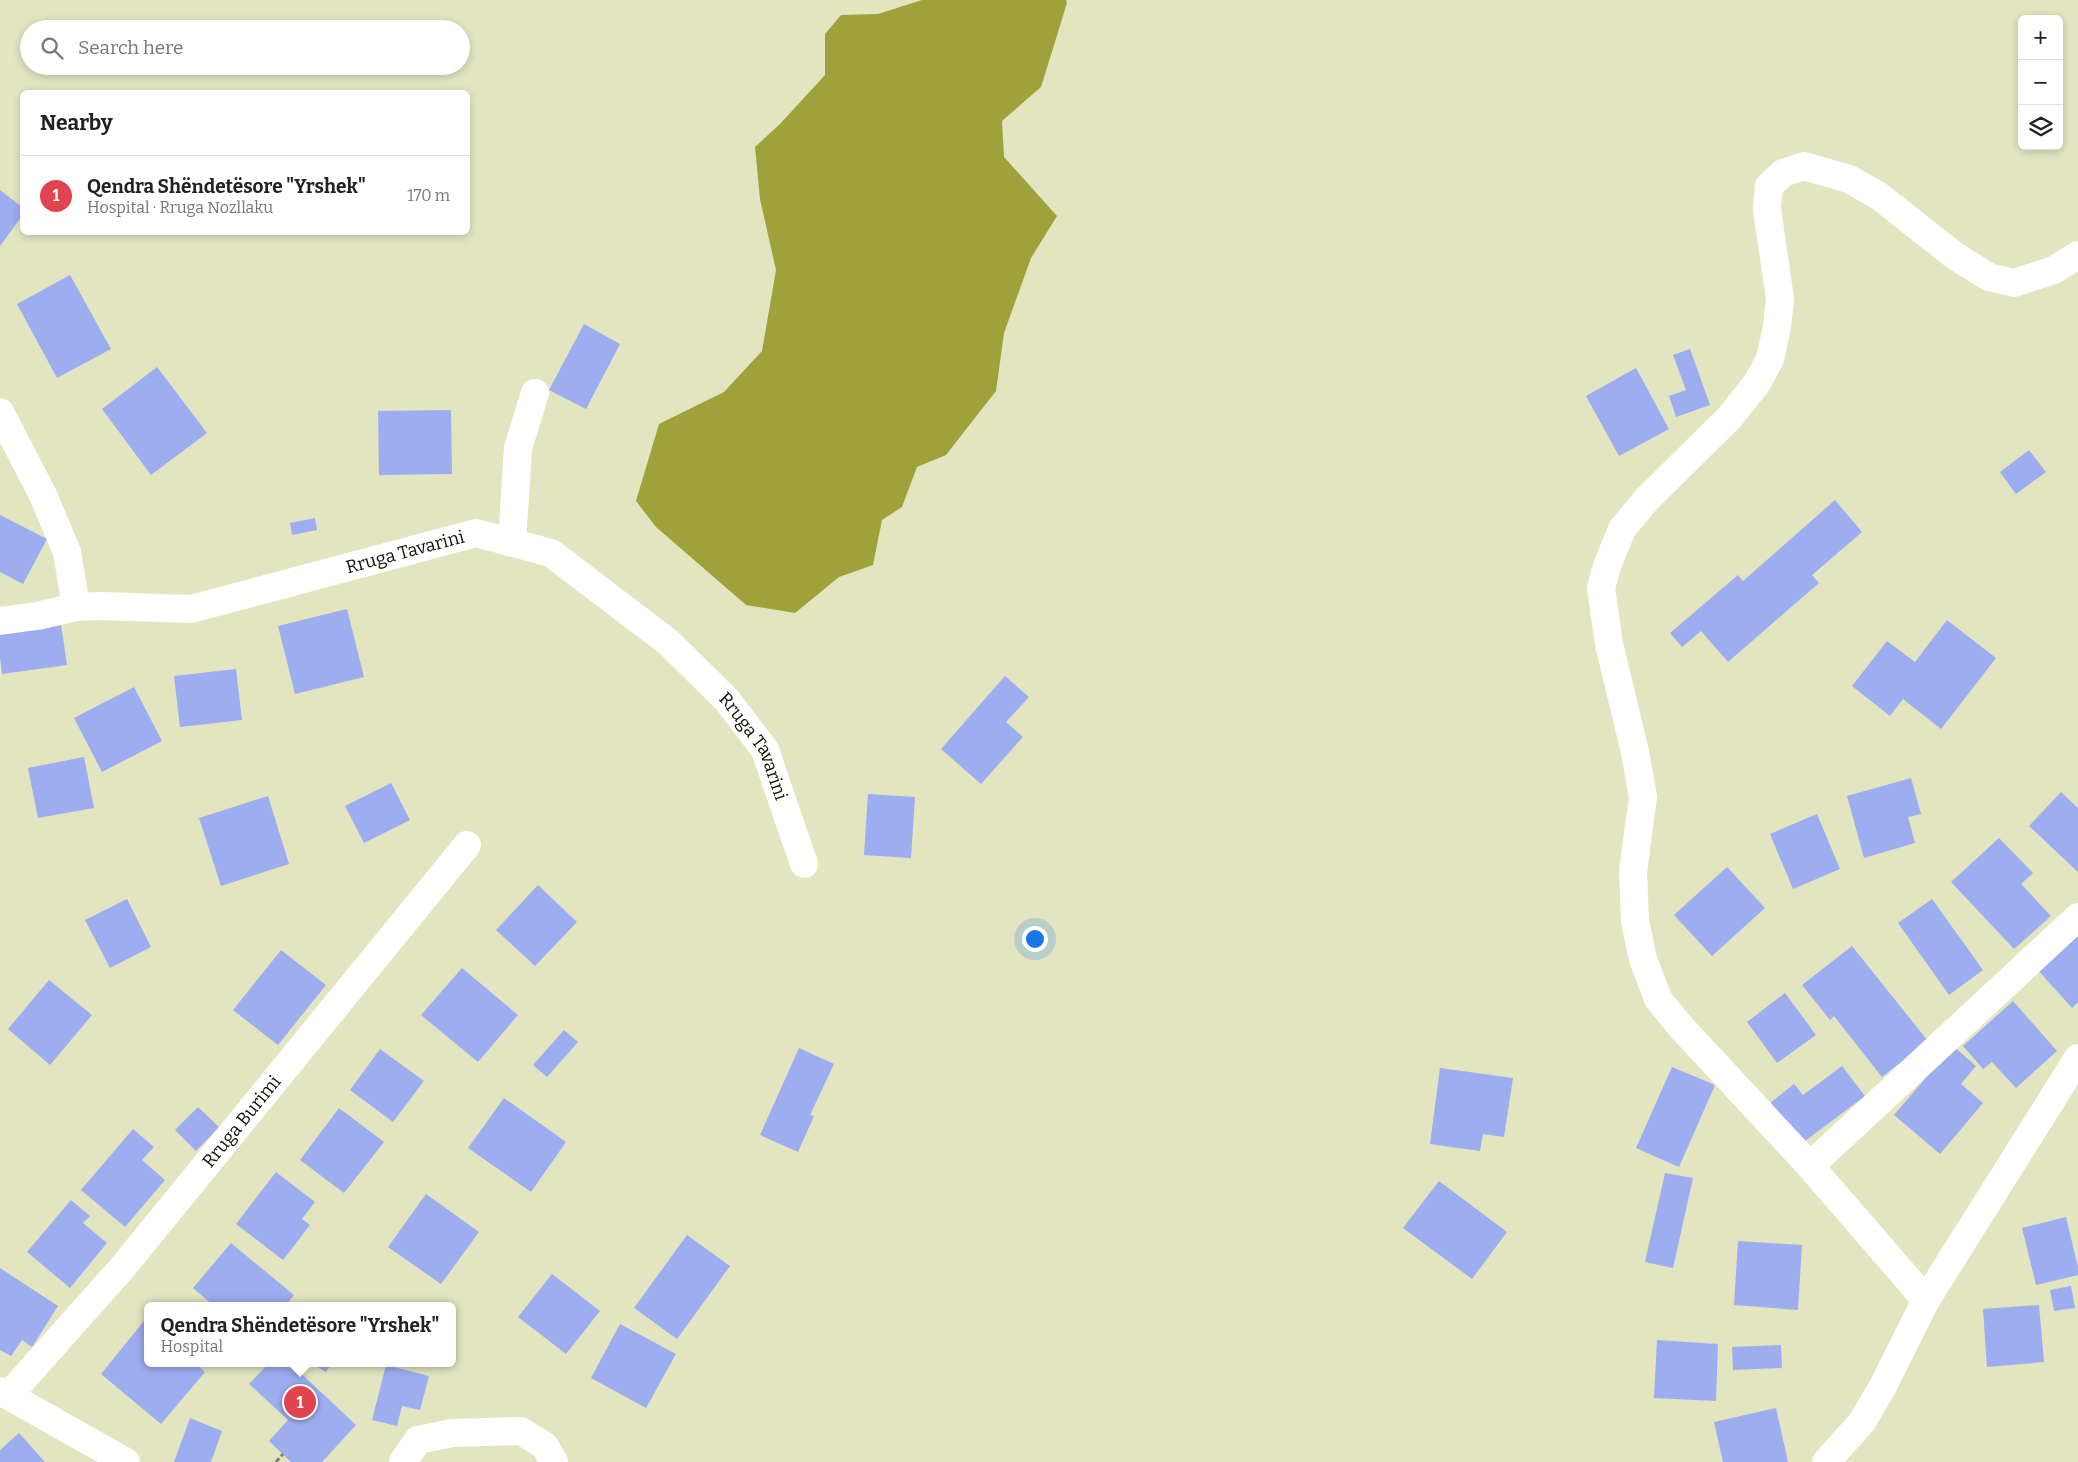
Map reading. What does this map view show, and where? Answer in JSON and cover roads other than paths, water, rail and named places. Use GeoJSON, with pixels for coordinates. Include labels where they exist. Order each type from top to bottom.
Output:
{"type":"FeatureCollection","features":[{"type":"Feature","properties":{"kind":"street"},"geometry":{"type":"LineString","coordinates":[[1926,1300],[1810,1166],[1680,1026],[1658,999],[1643,959],[1635,921],[1633,871],[1643,797],[1636,752],[1603,612],[1601,588],[1607,566],[1622,528],[1647,499],[1730,417],[1757,383],[1770,359],[1777,327],[1780,299],[1767,209],[1770,186],[1783,174],[1804,166],[1849,179],[1879,196],[1955,256],[1989,277],[2014,283],[2054,270],[2078,255]]}},
{"type":"Feature","properties":{"kind":"street"},"geometry":{"type":"LineString","coordinates":[[512,543],[518,448],[534,393]]}},
{"type":"Feature","properties":{"kind":"street"},"geometry":{"type":"LineString","coordinates":[[0,412],[43,495],[67,552],[76,607]]}},
{"type":"Feature","properties":{"kind":"street","name":"Rruga Tavarini"},"geometry":{"type":"LineString","coordinates":[[0,621],[37,616],[76,607],[191,609],[476,533],[551,553],[668,642],[728,700],[765,750],[804,864]]}},
{"type":"Feature","properties":{"kind":"street","name":"Rruga Burimi"},"geometry":{"type":"LineString","coordinates":[[5,1393],[122,1268],[467,844]]}},
{"type":"Feature","properties":{"kind":"street"},"geometry":{"type":"LineString","coordinates":[[1810,1166],[2078,918]]}},
{"type":"Feature","properties":{"kind":"street"},"geometry":{"type":"LineString","coordinates":[[1826,1462],[1862,1422],[1883,1386],[1926,1300],[2078,1058]]}},
{"type":"Feature","properties":{"kind":"street"},"geometry":{"type":"LineString","coordinates":[[5,1393],[126,1462]]}},
{"type":"Feature","properties":{"kind":"street"},"geometry":{"type":"LineString","coordinates":[[403,1462],[418,1440],[452,1433],[521,1431],[545,1446],[554,1462]]}},
{"type":"Feature","properties":{"kind":"place","name":"Qendra Shëndetësore \"Yrshek\""},"geometry":{"type":"Point","coordinates":[300,1402]}}]}
